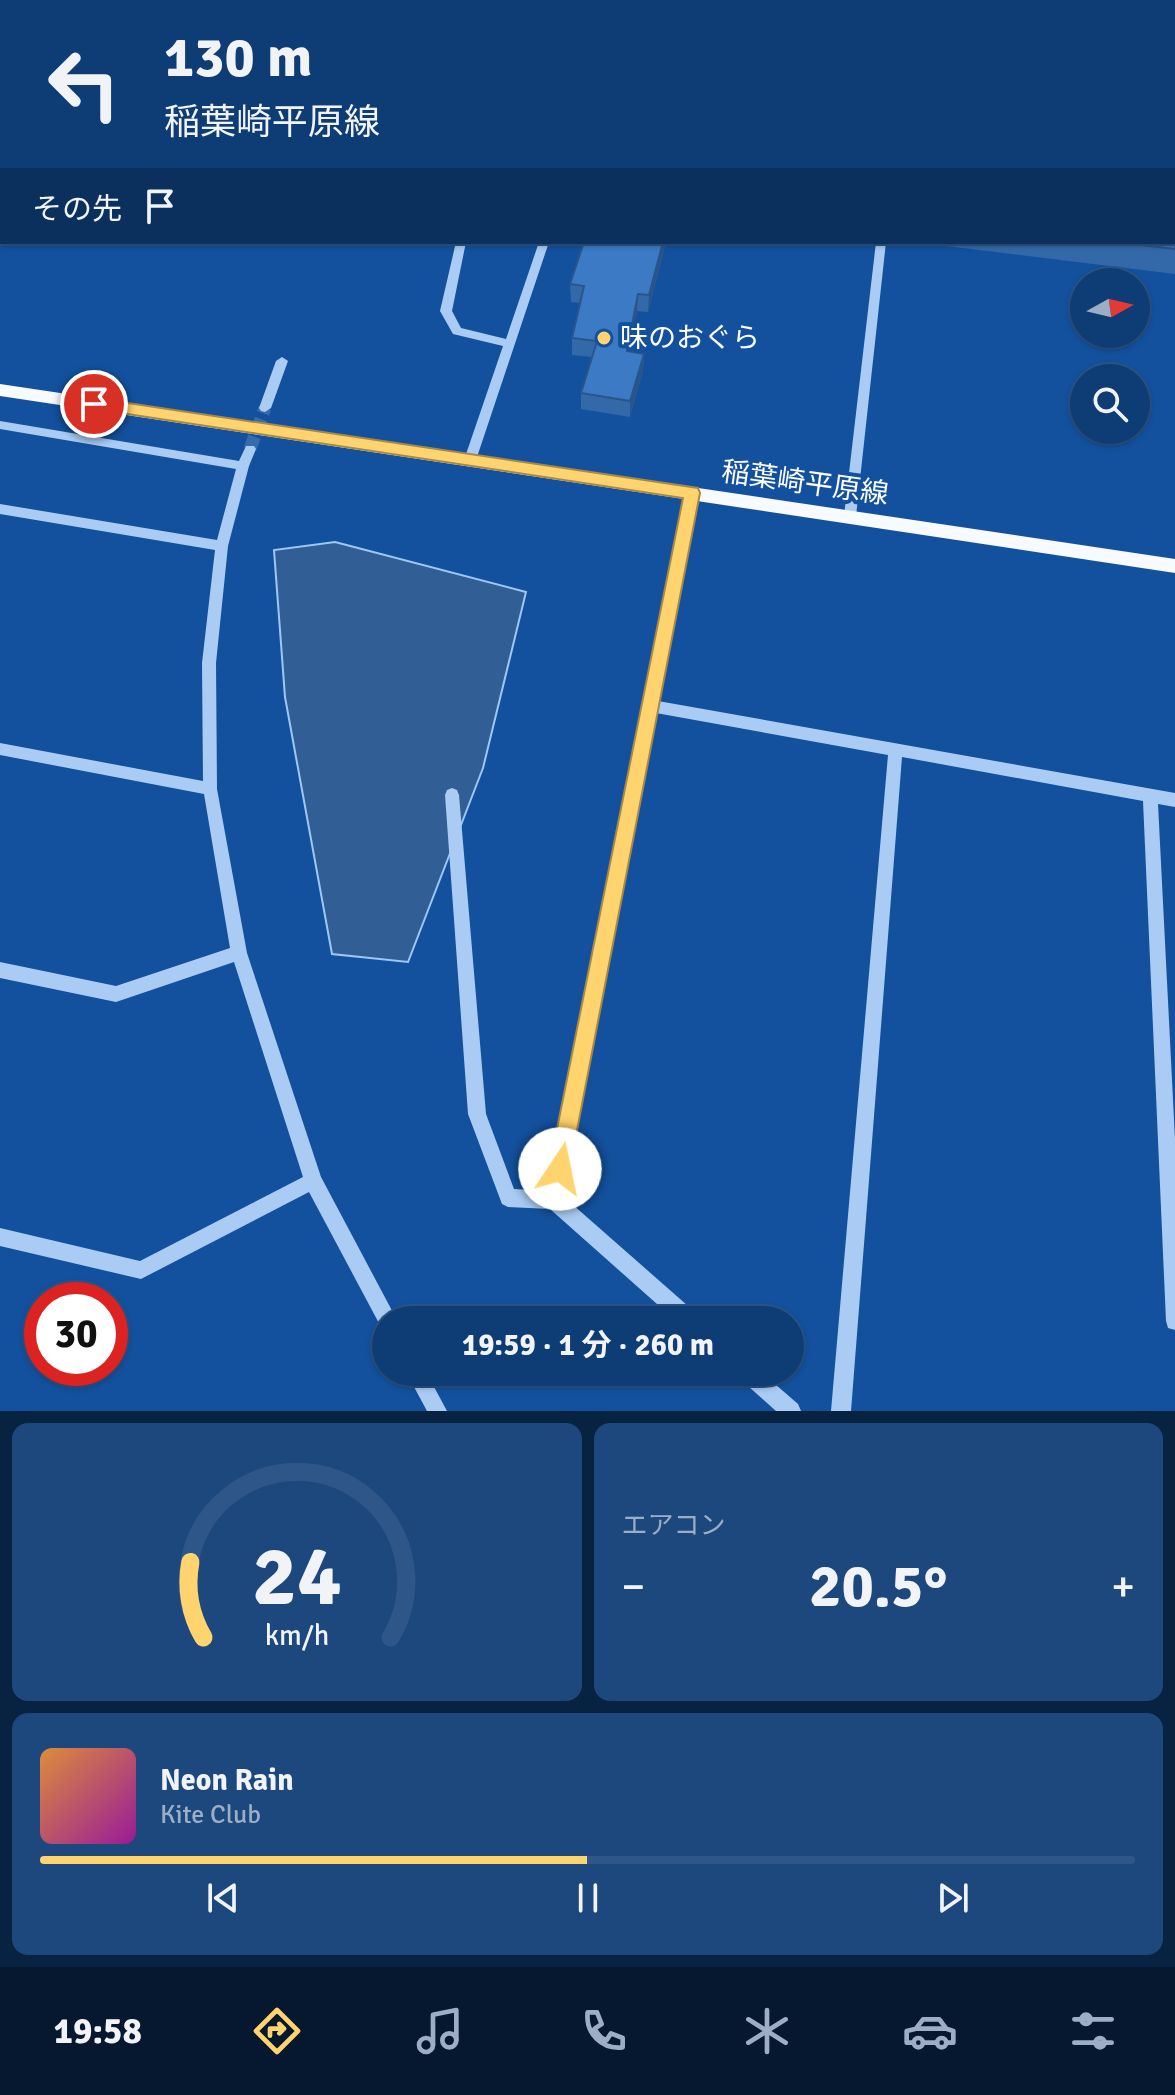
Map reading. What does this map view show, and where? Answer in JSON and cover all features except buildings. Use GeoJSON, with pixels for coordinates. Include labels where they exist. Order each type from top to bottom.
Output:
{"type":"FeatureCollection","features":[{"type":"Feature","properties":{"kind":"main road","name":"稲葉崎平原線"},"geometry":{"type":"LineString","coordinates":[[0,390],[1175,566]]}},
{"type":"Feature","properties":{"kind":"street"},"geometry":{"type":"LineString","coordinates":[[461,244],[446,311],[457,331],[508,343]]}},
{"type":"Feature","properties":{"kind":"street"},"geometry":{"type":"LineString","coordinates":[[470,460],[543,244]]}},
{"type":"Feature","properties":{"kind":"street"},"geometry":{"type":"LineString","coordinates":[[850,516],[881,244]]}},
{"type":"Feature","properties":{"kind":"street"},"geometry":{"type":"LineString","coordinates":[[265,408],[282,361]]}},
{"type":"Feature","properties":{"kind":"street"},"geometry":{"type":"LineString","coordinates":[[0,425],[243,466]]}},
{"type":"Feature","properties":{"kind":"street"},"geometry":{"type":"LineString","coordinates":[[250,449],[222,546],[209,663],[210,789],[239,953],[313,1181],[380,1306]]}},
{"type":"Feature","properties":{"kind":"street"},"geometry":{"type":"LineString","coordinates":[[554,1200],[692,493]]}},
{"type":"Feature","properties":{"kind":"street"},"geometry":{"type":"LineString","coordinates":[[0,509],[222,546]]}},
{"type":"Feature","properties":{"kind":"street"},"geometry":{"type":"LineString","coordinates":[[651,706],[1175,800]]}},
{"type":"Feature","properties":{"kind":"street"},"geometry":{"type":"LineString","coordinates":[[0,749],[210,789]]}},
{"type":"Feature","properties":{"kind":"street"},"geometry":{"type":"LineString","coordinates":[[841,1411],[895,751]]}},
{"type":"Feature","properties":{"kind":"street"},"geometry":{"type":"LineString","coordinates":[[452,795],[477,1114],[508,1198],[554,1200],[673,1306]]}},
{"type":"Feature","properties":{"kind":"street"},"geometry":{"type":"LineString","coordinates":[[1150,795],[1175,1321]]}},
{"type":"Feature","properties":{"kind":"street"},"geometry":{"type":"LineString","coordinates":[[0,970],[116,994],[239,953]]}},
{"type":"Feature","properties":{"kind":"street"},"geometry":{"type":"LineString","coordinates":[[0,1237],[141,1270],[313,1181]]}},
{"type":"Feature","properties":{"kind":"street"},"geometry":{"type":"LineString","coordinates":[[424,1386],[437,1411]]}},
{"type":"Feature","properties":{"kind":"street"},"geometry":{"type":"LineString","coordinates":[[763,1386],[791,1411]]}},
{"type":"Feature","properties":{"kind":"water"},"geometry":{"type":"Polygon","coordinates":[[[335,542],[526,592],[483,768],[408,962],[332,954],[285,697],[274,550],[335,542]]]}},
{"type":"Feature","properties":{"kind":"tunnel"},"geometry":{"type":"LineString","coordinates":[[250,449],[265,408]]}},
{"type":"Feature","properties":{"kind":"place","name":"味のおぐら"},"geometry":{"type":"Point","coordinates":[604,338]}},
{"type":"Feature","properties":{"kind":"route"},"geometry":{"type":"LineString","coordinates":[[94,404],[692,493],[560,1169]]}}]}
